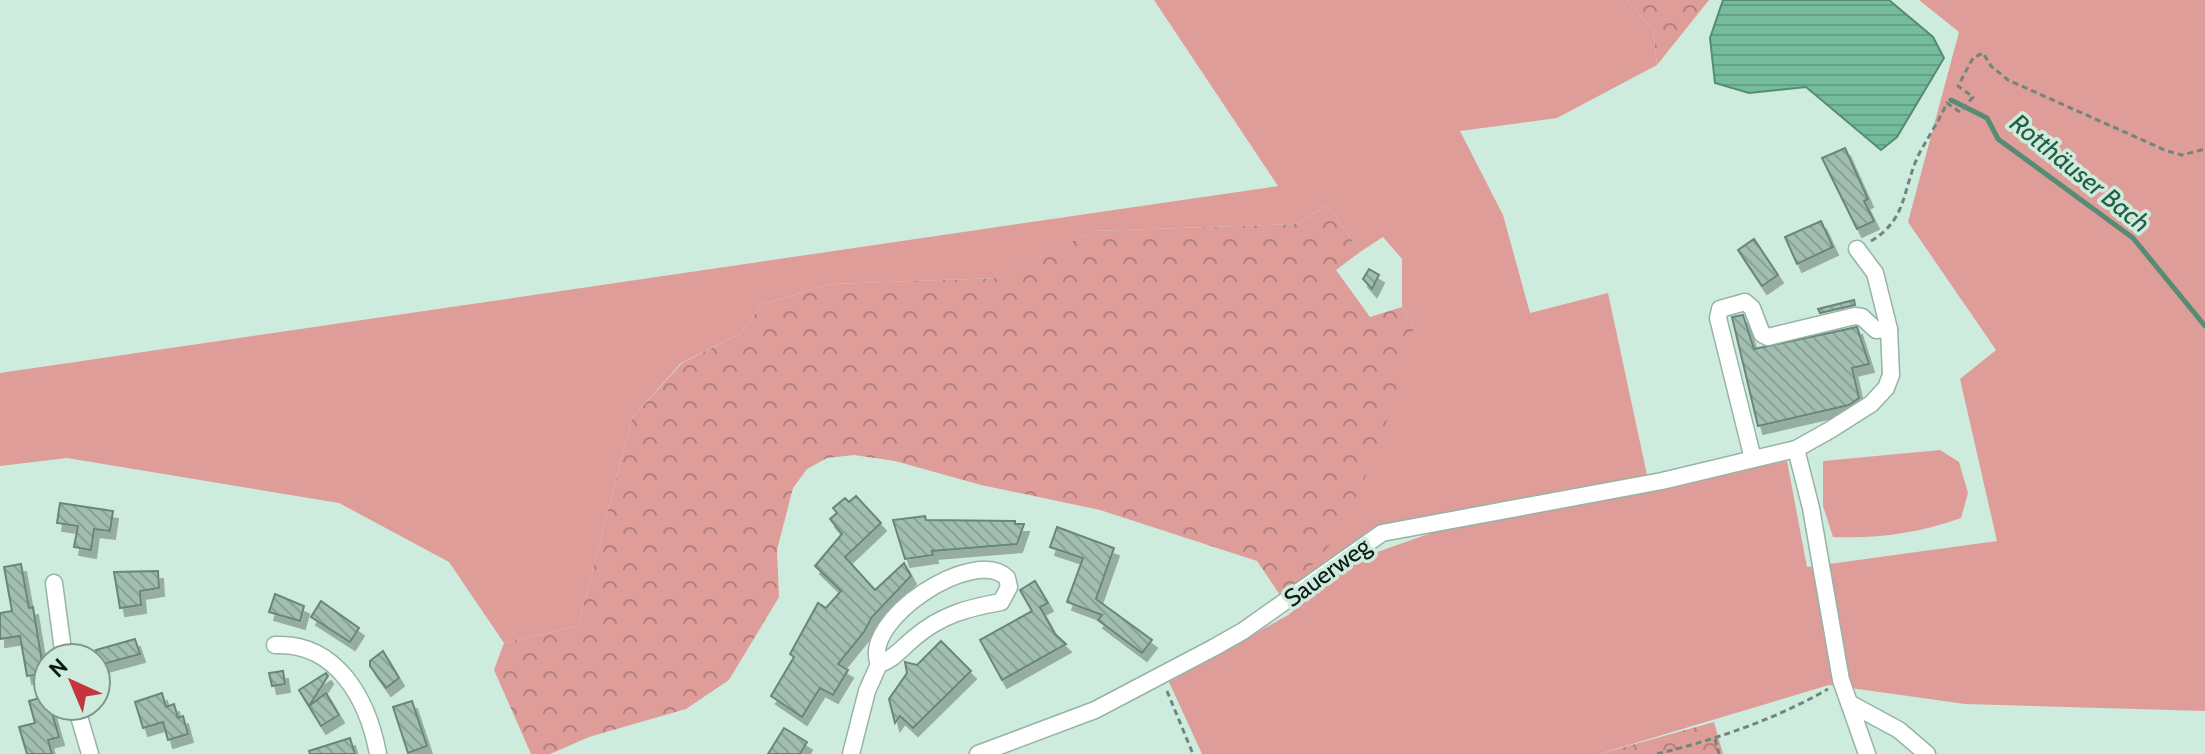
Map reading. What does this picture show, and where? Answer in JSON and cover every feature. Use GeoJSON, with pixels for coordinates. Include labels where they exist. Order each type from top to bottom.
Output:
{"type":"FeatureCollection","features":[{"type":"Feature","properties":{"kind":"street","name":"Sauerweg"},"geometry":{"type":"LineString","coordinates":[[978,754],[1095,710],[1165,674],[1243,631],[1382,533],[1662,481],[1796,449],[1854,416],[1886,388],[1891,375],[1889,329],[1875,273],[1857,249]]}},
{"type":"Feature","properties":{"kind":"street"},"geometry":{"type":"LineString","coordinates":[[1753,459],[1718,318],[1720,309],[1745,302],[1752,308],[1762,334],[1768,337],[1855,316],[1862,317],[1876,330],[1889,329]]}},
{"type":"Feature","properties":{"kind":"street"},"geometry":{"type":"LineString","coordinates":[[1796,449],[1811,508],[1834,651],[1867,754]]}},
{"type":"Feature","properties":{"kind":"street"},"geometry":{"type":"LineString","coordinates":[[851,754],[867,691],[879,664],[889,661],[916,636],[952,613],[970,606],[1001,602],[1009,587],[1007,578],[995,570],[967,573],[940,583],[914,598],[885,633],[876,658],[879,664]]}},
{"type":"Feature","properties":{"kind":"street"},"geometry":{"type":"LineString","coordinates":[[54,583],[62,642]]}},
{"type":"Feature","properties":{"kind":"street"},"geometry":{"type":"LineString","coordinates":[[275,645],[290,644],[316,653],[349,679],[364,705],[378,754]]}},
{"type":"Feature","properties":{"kind":"street"},"geometry":{"type":"LineString","coordinates":[[1851,704],[1899,730],[1927,754]]}},
{"type":"Feature","properties":{"kind":"street"},"geometry":{"type":"LineString","coordinates":[[81,722],[90,754]]}},
{"type":"Feature","properties":{"kind":"path"},"geometry":{"type":"LineString","coordinates":[[1857,249],[1890,229],[1903,203],[1918,157],[1947,103],[1960,112],[1973,97],[1958,86],[1973,58],[1983,53],[2008,80],[2167,151],[2182,155],[2205,149]]}},
{"type":"Feature","properties":{"kind":"path"},"geometry":{"type":"LineString","coordinates":[[1165,674],[1170,701],[1193,754]]}},
{"type":"Feature","properties":{"kind":"path"},"geometry":{"type":"LineString","coordinates":[[1657,754],[1715,739],[1776,717],[1816,695]]}},
{"type":"Feature","properties":{"kind":"path"},"geometry":{"type":"LineString","coordinates":[[1715,739],[1719,754]]}},
{"type":"Feature","properties":{"kind":"green space"},"geometry":{"type":"Polygon","coordinates":[[[1154,0],[1627,0],[1653,30],[1657,65],[1557,118],[1460,131],[1503,215],[1530,313],[1608,293],[1647,475],[1371,529],[1282,598],[1414,326],[1402,307],[1402,259],[1383,237],[1360,252],[1328,205],[1296,224],[1093,231],[1000,278],[831,284],[763,304],[739,334],[681,363],[632,418],[578,626],[504,643],[449,562],[339,503],[67,458],[0,466],[0,373],[1278,186],[1154,0]]]}},
{"type":"Feature","properties":{"kind":"green space"},"geometry":{"type":"Polygon","coordinates":[[[1627,0],[1709,0],[1657,65],[1653,30],[1627,0]]]}},
{"type":"Feature","properties":{"kind":"green space"},"geometry":{"type":"Polygon","coordinates":[[[1919,0],[2205,0],[2205,711],[1965,704],[1829,685],[1599,754],[1202,754],[1169,682],[1288,615],[1363,557],[1468,520],[1568,505],[1787,461],[1807,567],[1997,541],[1960,379],[1996,350],[1908,222],[1959,32],[1919,0]]]}},
{"type":"Feature","properties":{"kind":"green space"},"geometry":{"type":"Polygon","coordinates":[[[1328,205],[1360,252],[1336,270],[1370,317],[1402,307],[1414,326],[1380,445],[1338,536],[1282,598],[1257,561],[1100,510],[981,485],[895,461],[854,455],[827,458],[807,469],[793,488],[777,550],[779,597],[729,680],[686,709],[589,737],[550,754],[531,754],[494,670],[504,643],[578,626],[632,418],[682,363],[739,334],[763,304],[831,284],[999,278],[1093,231],[1296,224],[1328,205]]]}},
{"type":"Feature","properties":{"kind":"green space"},"geometry":{"type":"Polygon","coordinates":[[[1940,450],[1959,462],[1968,493],[1961,518],[1898,534],[1833,537],[1823,506],[1823,461],[1940,450]]]}},
{"type":"Feature","properties":{"kind":"green space"},"geometry":{"type":"Polygon","coordinates":[[[1714,722],[1723,754],[1599,754],[1714,722]]]}},
{"type":"Feature","properties":{"kind":"shaded area"},"geometry":{"type":"Polygon","coordinates":[[[1723,0],[1889,0],[1933,37],[1944,58],[1897,137],[1881,150],[1806,87],[1749,93],[1715,83],[1710,38],[1723,0]]]}},
{"type":"Feature","properties":{"kind":"building"},"geometry":{"type":"Polygon","coordinates":[[[1845,148],[1868,199],[1864,201],[1874,221],[1857,229],[1822,158],[1845,148]]]}},
{"type":"Feature","properties":{"kind":"building"},"geometry":{"type":"Polygon","coordinates":[[[1821,221],[1833,247],[1797,264],[1785,237],[1821,221]]]}},
{"type":"Feature","properties":{"kind":"building"},"geometry":{"type":"Polygon","coordinates":[[[1754,239],[1778,275],[1762,286],[1738,250],[1754,239]]]}},
{"type":"Feature","properties":{"kind":"building"},"geometry":{"type":"Polygon","coordinates":[[[1369,269],[1379,275],[1372,289],[1363,279],[1369,269]]]}},
{"type":"Feature","properties":{"kind":"building"},"geometry":{"type":"Polygon","coordinates":[[[1854,300],[1855,305],[1820,313],[1818,309],[1854,300]]]}},
{"type":"Feature","properties":{"kind":"building"},"geometry":{"type":"Polygon","coordinates":[[[1743,315],[1754,349],[1857,327],[1869,364],[1852,368],[1859,398],[1849,405],[1758,426],[1732,317],[1743,315]]]}},
{"type":"Feature","properties":{"kind":"building"},"geometry":{"type":"Polygon","coordinates":[[[856,496],[881,523],[845,557],[875,590],[904,563],[911,576],[872,617],[838,664],[848,670],[833,695],[820,688],[802,717],[771,696],[794,657],[790,654],[818,603],[826,608],[841,591],[815,566],[842,534],[830,519],[837,513],[833,508],[845,498],[849,502],[856,496]]]}},
{"type":"Feature","properties":{"kind":"building"},"geometry":{"type":"Polygon","coordinates":[[[60,503],[113,511],[110,531],[94,529],[91,550],[74,547],[78,526],[57,523],[60,503]]]}},
{"type":"Feature","properties":{"kind":"building"},"geometry":{"type":"Polygon","coordinates":[[[925,516],[926,520],[1015,521],[1015,524],[1024,524],[1017,544],[932,551],[933,555],[905,559],[893,520],[925,516]]]}},
{"type":"Feature","properties":{"kind":"building"},"geometry":{"type":"Polygon","coordinates":[[[1057,527],[1114,548],[1096,599],[1152,640],[1142,653],[1098,620],[1102,615],[1067,602],[1083,558],[1050,547],[1057,527]]]}},
{"type":"Feature","properties":{"kind":"building"},"geometry":{"type":"Polygon","coordinates":[[[21,564],[29,608],[33,607],[39,642],[32,642],[32,675],[27,676],[20,636],[0,639],[0,613],[12,611],[4,567],[21,564]]]}},
{"type":"Feature","properties":{"kind":"building"},"geometry":{"type":"Polygon","coordinates":[[[158,571],[159,588],[140,591],[141,605],[120,608],[114,572],[158,571]]]}},
{"type":"Feature","properties":{"kind":"building"},"geometry":{"type":"Polygon","coordinates":[[[1035,581],[1048,603],[1040,607],[1055,634],[1066,644],[1002,680],[980,640],[1032,611],[1020,590],[1035,581]]]}},
{"type":"Feature","properties":{"kind":"building"},"geometry":{"type":"Polygon","coordinates":[[[275,594],[304,606],[300,621],[269,612],[275,594]]]}},
{"type":"Feature","properties":{"kind":"building"},"geometry":{"type":"Polygon","coordinates":[[[321,601],[359,628],[350,642],[311,617],[321,601]]]}},
{"type":"Feature","properties":{"kind":"building"},"geometry":{"type":"Polygon","coordinates":[[[135,639],[140,654],[112,662],[112,645],[135,639]]]}},
{"type":"Feature","properties":{"kind":"building"},"geometry":{"type":"Polygon","coordinates":[[[941,641],[971,671],[913,728],[900,716],[895,723],[889,699],[907,673],[905,662],[917,665],[941,641]]]}},
{"type":"Feature","properties":{"kind":"building"},"geometry":{"type":"Polygon","coordinates":[[[383,651],[399,678],[386,688],[370,666],[370,661],[383,651]]]}},
{"type":"Feature","properties":{"kind":"building"},"geometry":{"type":"Polygon","coordinates":[[[283,671],[285,684],[272,686],[269,673],[283,671]]]}},
{"type":"Feature","properties":{"kind":"building"},"geometry":{"type":"Polygon","coordinates":[[[326,673],[328,676],[309,706],[326,693],[339,715],[321,726],[299,690],[326,673]]]}},
{"type":"Feature","properties":{"kind":"building"},"geometry":{"type":"Polygon","coordinates":[[[162,693],[166,707],[174,704],[178,718],[183,716],[188,734],[168,740],[163,722],[143,728],[135,702],[162,693]]]}},
{"type":"Feature","properties":{"kind":"building"},"geometry":{"type":"Polygon","coordinates":[[[412,701],[427,746],[408,753],[393,707],[412,701]]]}},
{"type":"Feature","properties":{"kind":"building"},"geometry":{"type":"Polygon","coordinates":[[[55,722],[59,737],[48,740],[52,754],[27,754],[19,727],[55,722]]]}},
{"type":"Feature","properties":{"kind":"building"},"geometry":{"type":"Polygon","coordinates":[[[784,728],[807,742],[800,754],[768,754],[784,728]]]}},
{"type":"Feature","properties":{"kind":"building"},"geometry":{"type":"Polygon","coordinates":[[[350,738],[355,754],[310,754],[309,751],[350,738]]]}},
{"type":"Feature","properties":{"kind":"waterway","name":"Rotthäuser Bach"},"geometry":{"type":"LineString","coordinates":[[1951,100],[1987,118],[1998,139],[2133,238],[2205,326]]}}]}
